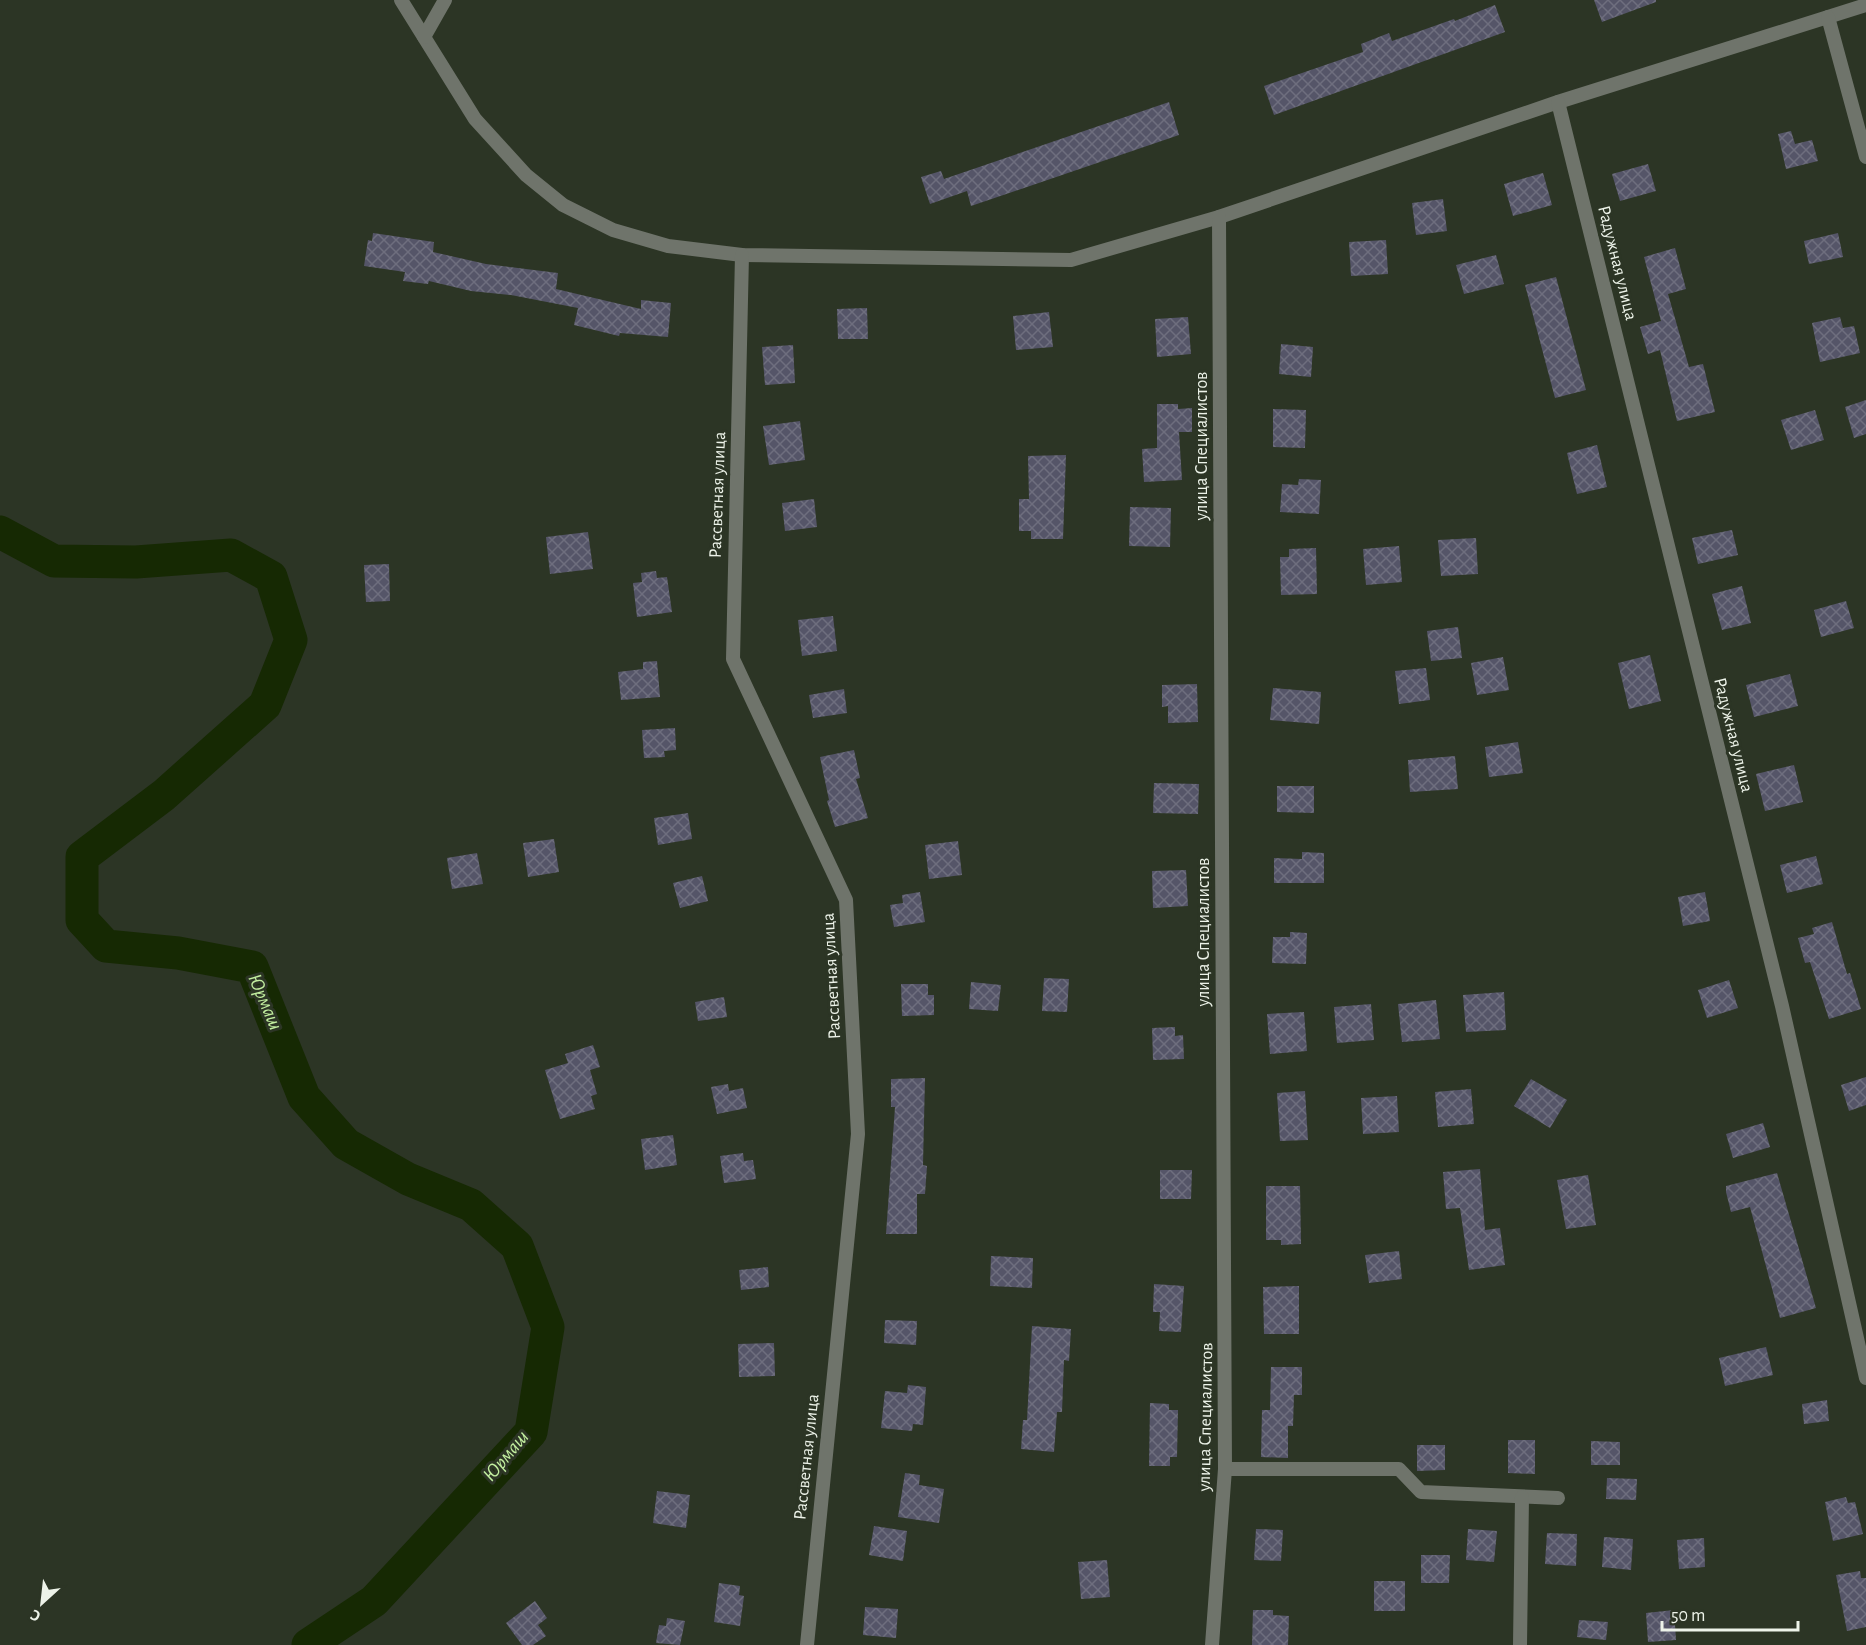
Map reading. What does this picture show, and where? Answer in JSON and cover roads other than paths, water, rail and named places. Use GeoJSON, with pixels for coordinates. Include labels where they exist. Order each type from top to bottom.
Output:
{"type":"FeatureCollection","features":[{"type":"Feature","properties":{"kind":"street"},"geometry":{"type":"LineString","coordinates":[[401,0],[475,119],[526,175],[563,205],[613,230],[668,246],[742,255],[1071,260],[1219,218],[1558,102],[1866,5]]}},
{"type":"Feature","properties":{"kind":"street"},"geometry":{"type":"LineString","coordinates":[[424,37],[445,0]]}},
{"type":"Feature","properties":{"kind":"street"},"geometry":{"type":"LineString","coordinates":[[1828,17],[1866,157]]}},
{"type":"Feature","properties":{"kind":"street","name":"Радужная улица"},"geometry":{"type":"LineString","coordinates":[[1558,102],[1782,1006],[1866,1378]]}},
{"type":"Feature","properties":{"kind":"street","name":"улица Специалистов"},"geometry":{"type":"LineString","coordinates":[[1212,1645],[1225,1469],[1219,218]]}},
{"type":"Feature","properties":{"kind":"street","name":"Рассветная улица"},"geometry":{"type":"LineString","coordinates":[[742,255],[733,659],[846,900],[858,1134],[807,1645]]}},
{"type":"Feature","properties":{"kind":"street"},"geometry":{"type":"LineString","coordinates":[[1225,1469],[1399,1469],[1421,1492],[1558,1498]]}},
{"type":"Feature","properties":{"kind":"street"},"geometry":{"type":"LineString","coordinates":[[1520,1645],[1522,1497]]}},
{"type":"Feature","properties":{"kind":"waterway","name":"Юрмаш"},"geometry":{"type":"LineString","coordinates":[[0,532],[54,561],[136,562],[231,555],[271,577],[291,640],[265,705],[164,795],[82,857],[82,920],[106,946],[178,953],[252,967],[304,1097],[346,1144],[408,1179],[471,1205],[517,1246],[548,1327],[531,1432],[374,1601],[308,1645]]}}]}
